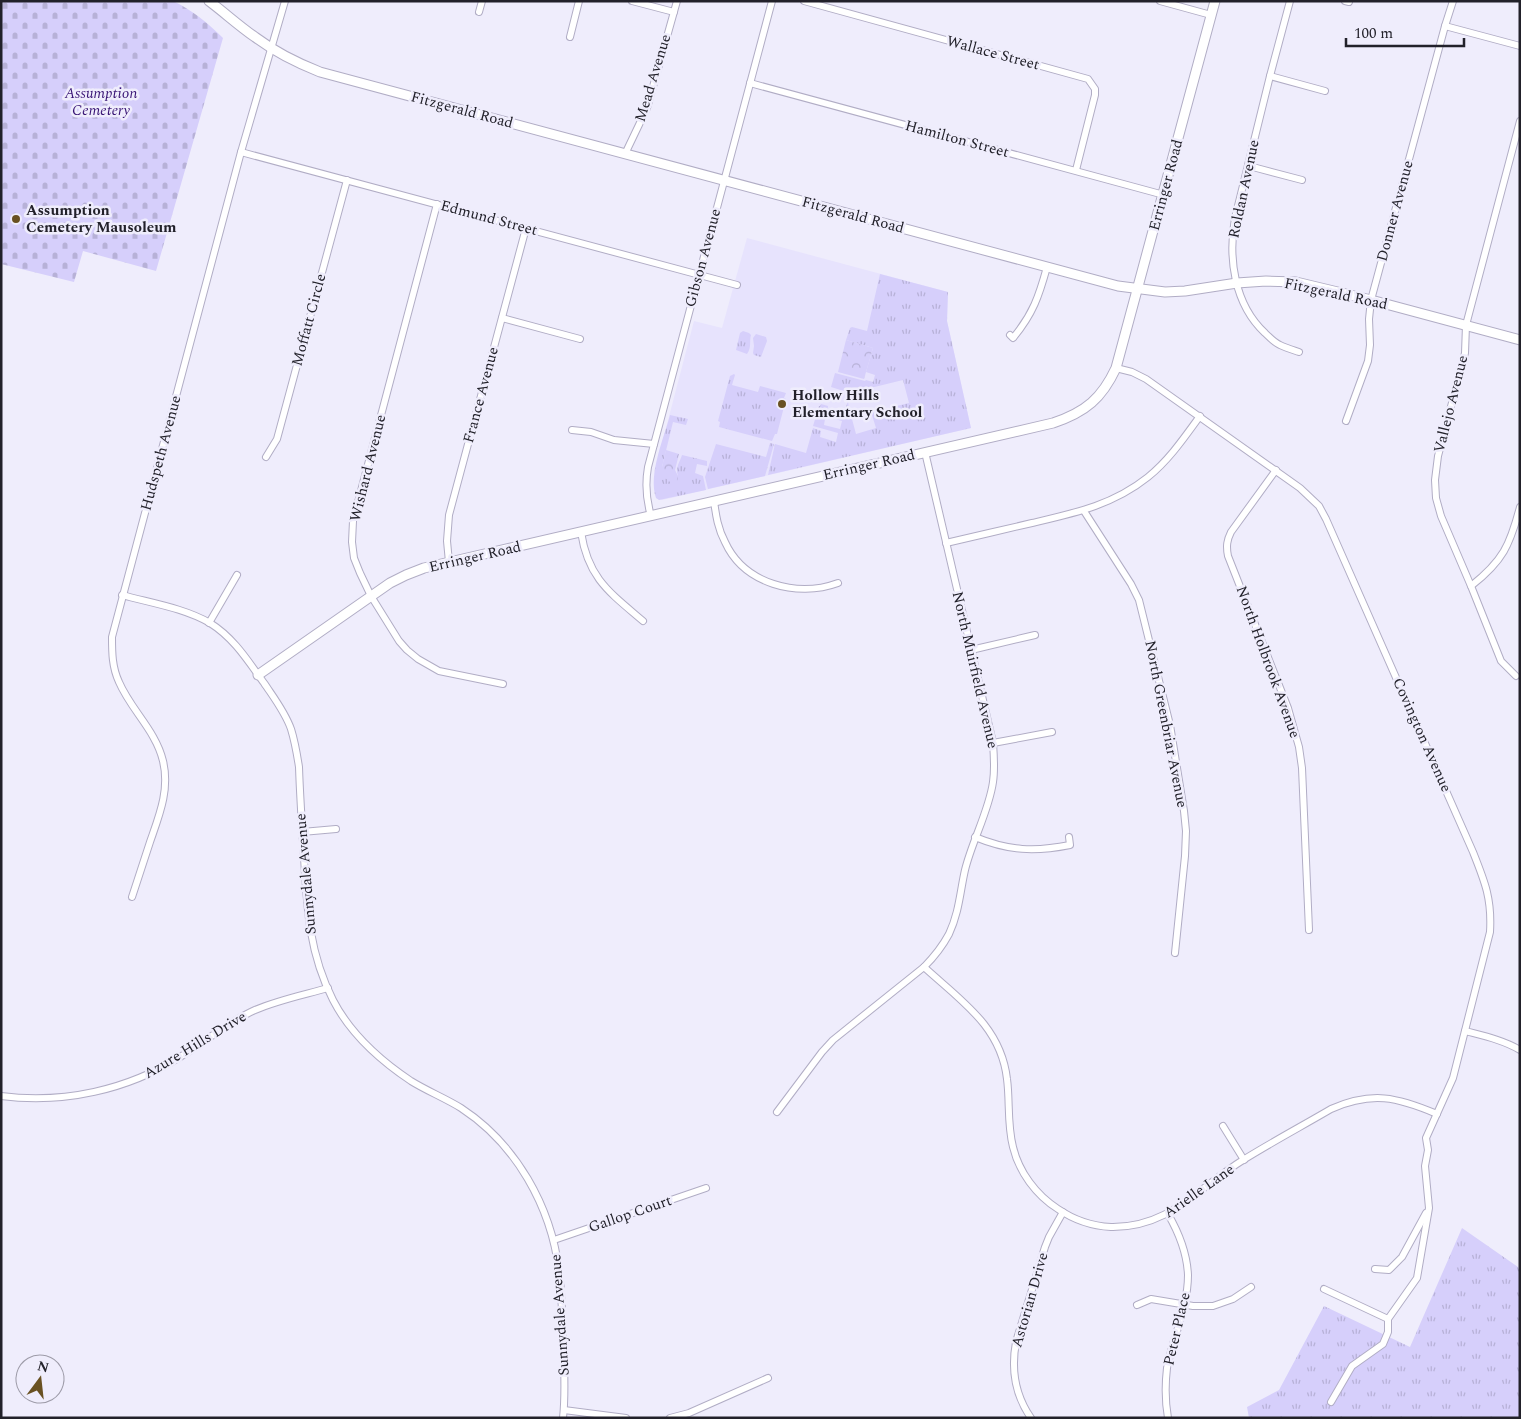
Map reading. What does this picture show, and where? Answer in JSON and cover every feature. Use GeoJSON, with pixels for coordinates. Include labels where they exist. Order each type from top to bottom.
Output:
{"type":"FeatureCollection","features":[{"type":"Feature","properties":{"kind":"main road","name":"Fitzgerald Road"},"geometry":{"type":"LineString","coordinates":[[209,1],[254,37],[271,48],[295,62],[320,72],[1118,286],[1162,292],[1185,291],[1236,283],[1296,282],[1520,340]]}},
{"type":"Feature","properties":{"kind":"main road","name":"Erringer Road"},"geometry":{"type":"LineString","coordinates":[[258,675],[390,583],[406,575],[449,562],[1053,422],[1070,417],[1085,409],[1098,398],[1109,384],[1116,368],[1215,1]]}},
{"type":"Feature","properties":{"kind":"street","name":"Hudspeth Avenue"},"geometry":{"type":"LineString","coordinates":[[132,897],[162,806],[166,779],[163,761],[157,744],[123,691],[114,668],[112,637],[241,152],[284,1]]}},
{"type":"Feature","properties":{"kind":"street"},"geometry":{"type":"LineString","coordinates":[[479,12],[482,1]]}},
{"type":"Feature","properties":{"kind":"street"},"geometry":{"type":"LineString","coordinates":[[570,37],[579,1]]}},
{"type":"Feature","properties":{"kind":"street"},"geometry":{"type":"LineString","coordinates":[[632,1],[674,12]]}},
{"type":"Feature","properties":{"kind":"street","name":"Mead Avenue"},"geometry":{"type":"LineString","coordinates":[[626,154],[647,108],[677,1]]}},
{"type":"Feature","properties":{"kind":"street","name":"Gibson Avenue"},"geometry":{"type":"LineString","coordinates":[[651,516],[647,501],[646,482],[648,466],[772,1]]}},
{"type":"Feature","properties":{"kind":"street","name":"Wallace Street"},"geometry":{"type":"LineString","coordinates":[[804,1],[1088,79],[1096,95],[1076,170]]}},
{"type":"Feature","properties":{"kind":"street"},"geometry":{"type":"LineString","coordinates":[[1160,1],[1211,15]]}},
{"type":"Feature","properties":{"kind":"street","name":"Roldan Avenue"},"geometry":{"type":"LineString","coordinates":[[1290,1],[1235,218],[1232,234],[1232,254],[1236,283],[1244,306],[1259,327],[1280,345],[1299,352]]}},
{"type":"Feature","properties":{"kind":"street","name":"Donner Avenue"},"geometry":{"type":"LineString","coordinates":[[1346,422],[1368,361],[1371,300],[1453,1]]}},
{"type":"Feature","properties":{"kind":"street"},"geometry":{"type":"LineString","coordinates":[[1445,26],[1520,46]]}},
{"type":"Feature","properties":{"kind":"street"},"geometry":{"type":"LineString","coordinates":[[1270,76],[1325,91]]}},
{"type":"Feature","properties":{"kind":"street","name":"Hamilton Street"},"geometry":{"type":"LineString","coordinates":[[750,83],[1164,195]]}},
{"type":"Feature","properties":{"kind":"street","name":"Vallejo Avenue"},"geometry":{"type":"LineString","coordinates":[[1516,676],[1501,660],[1441,516],[1436,498],[1435,480],[1438,456],[1465,353],[1466,325],[1520,121]]}},
{"type":"Feature","properties":{"kind":"street","name":"Edmund Street"},"geometry":{"type":"LineString","coordinates":[[241,152],[737,285]]}},
{"type":"Feature","properties":{"kind":"street"},"geometry":{"type":"LineString","coordinates":[[1249,166],[1302,180]]}},
{"type":"Feature","properties":{"kind":"street","name":"Moffatt Circle"},"geometry":{"type":"LineString","coordinates":[[266,456],[277,439],[347,180]]}},
{"type":"Feature","properties":{"kind":"street","name":"Wishard Avenue"},"geometry":{"type":"LineString","coordinates":[[437,204],[353,522],[352,542],[354,558],[371,596],[399,641],[418,659],[439,671],[503,684]]}},
{"type":"Feature","properties":{"kind":"street","name":"France Avenue"},"geometry":{"type":"LineString","coordinates":[[449,562],[446,541],[449,515],[526,228]]}},
{"type":"Feature","properties":{"kind":"street"},"geometry":{"type":"LineString","coordinates":[[1010,335],[1013,338],[1024,325],[1034,308],[1048,267]]}},
{"type":"Feature","properties":{"kind":"street"},"geometry":{"type":"LineString","coordinates":[[502,318],[580,339]]}},
{"type":"Feature","properties":{"kind":"street","name":"Covington Avenue"},"geometry":{"type":"LineString","coordinates":[[1116,368],[1132,372],[1146,379],[1276,470],[1309,495],[1319,506],[1486,884],[1490,908],[1490,932],[1453,1078],[1426,1138],[1428,1150],[1425,1166],[1429,1208],[1417,1278],[1388,1319]]}},
{"type":"Feature","properties":{"kind":"street"},"geometry":{"type":"LineString","coordinates":[[946,543],[1084,511],[1117,497],[1149,476],[1174,451],[1200,416]]}},
{"type":"Feature","properties":{"kind":"street"},"geometry":{"type":"LineString","coordinates":[[572,430],[591,432],[614,440],[654,444]]}},
{"type":"Feature","properties":{"kind":"street","name":"North Muirfield Avenue"},"geometry":{"type":"LineString","coordinates":[[777,1112],[833,1040],[924,968],[935,956],[950,932],[958,907],[965,871],[993,783],[995,763],[993,743],[925,452]]}},
{"type":"Feature","properties":{"kind":"street","name":"North Holbrook Avenue"},"geometry":{"type":"LineString","coordinates":[[1276,470],[1227,539],[1226,548],[1288,708],[1299,747],[1302,768],[1309,930]]}},
{"type":"Feature","properties":{"kind":"street"},"geometry":{"type":"LineString","coordinates":[[714,501],[718,525],[725,544],[739,562],[755,576],[775,585],[795,590],[816,589],[838,583]]}},
{"type":"Feature","properties":{"kind":"street"},"geometry":{"type":"LineString","coordinates":[[1471,586],[1485,576],[1507,548],[1513,535],[1520,507]]}},
{"type":"Feature","properties":{"kind":"street","name":"North Greenbriar Avenue"},"geometry":{"type":"LineString","coordinates":[[1084,511],[1131,584],[1139,600],[1170,726],[1186,832],[1175,952]]}},
{"type":"Feature","properties":{"kind":"street"},"geometry":{"type":"LineString","coordinates":[[581,532],[587,558],[598,579],[610,593],[643,621]]}},
{"type":"Feature","properties":{"kind":"street"},"geometry":{"type":"LineString","coordinates":[[209,623],[237,575]]}},
{"type":"Feature","properties":{"kind":"street","name":"Sunnydale Avenue"},"geometry":{"type":"LineString","coordinates":[[122,596],[190,614],[209,623],[234,643],[283,712],[291,730],[299,767],[307,912],[318,964],[334,1002],[368,1046],[413,1082],[462,1108],[483,1125],[503,1144],[520,1166],[534,1189],[546,1214],[554,1240],[559,1270],[562,1300],[563,1418]]}},
{"type":"Feature","properties":{"kind":"street"},"geometry":{"type":"LineString","coordinates":[[971,650],[1035,635]]}},
{"type":"Feature","properties":{"kind":"street"},"geometry":{"type":"LineString","coordinates":[[993,743],[1052,732]]}},
{"type":"Feature","properties":{"kind":"street"},"geometry":{"type":"LineString","coordinates":[[302,832],[336,829]]}},
{"type":"Feature","properties":{"kind":"street"},"geometry":{"type":"LineString","coordinates":[[976,837],[1002,847],[1031,850],[1050,849],[1070,844],[1069,837]]}},
{"type":"Feature","properties":{"kind":"street","name":"Arielle Lane"},"geometry":{"type":"LineString","coordinates":[[924,968],[977,1015],[995,1038],[1005,1065],[1008,1080],[1010,1132],[1018,1161],[1031,1185],[1041,1196],[1063,1212],[1077,1220],[1091,1224],[1120,1227],[1135,1226],[1168,1214],[1244,1160],[1331,1108],[1343,1103],[1366,1098],[1389,1098],[1411,1103],[1437,1114]]}},
{"type":"Feature","properties":{"kind":"street","name":"Azure Hills Drive"},"geometry":{"type":"LineString","coordinates":[[1,1096],[30,1099],[61,1098],[99,1092],[129,1083],[180,1058],[254,1011],[271,1004],[328,988]]}},
{"type":"Feature","properties":{"kind":"street"},"geometry":{"type":"LineString","coordinates":[[1465,1031],[1492,1038],[1520,1050]]}},
{"type":"Feature","properties":{"kind":"street"},"geometry":{"type":"LineString","coordinates":[[1222,1126],[1244,1160]]}},
{"type":"Feature","properties":{"kind":"street","name":"Gallop Court"},"geometry":{"type":"LineString","coordinates":[[554,1240],[706,1188]]}},
{"type":"Feature","properties":{"kind":"street"},"geometry":{"type":"LineString","coordinates":[[1375,1269],[1389,1270],[1402,1257],[1429,1208]]}},
{"type":"Feature","properties":{"kind":"street","name":"Astorian Drive"},"geometry":{"type":"LineString","coordinates":[[1030,1417],[1020,1398],[1016,1384],[1014,1353],[1045,1248],[1063,1212]]}},
{"type":"Feature","properties":{"kind":"street","name":"Peter Place"},"geometry":{"type":"LineString","coordinates":[[1168,1214],[1182,1243],[1187,1263],[1187,1284],[1184,1304],[1165,1384],[1168,1418]]}},
{"type":"Feature","properties":{"kind":"street"},"geometry":{"type":"LineString","coordinates":[[1137,1305],[1152,1299],[1204,1306],[1224,1303],[1234,1299],[1251,1287]]}},
{"type":"Feature","properties":{"kind":"street"},"geometry":{"type":"LineString","coordinates":[[1324,1289],[1388,1319],[1388,1332],[1383,1344],[1352,1366],[1331,1402]]}},
{"type":"Feature","properties":{"kind":"street"},"geometry":{"type":"LineString","coordinates":[[670,1418],[689,1412],[768,1378]]}},
{"type":"Feature","properties":{"kind":"street"},"geometry":{"type":"LineString","coordinates":[[564,1410],[626,1418]]}},
{"type":"Feature","properties":{"kind":"shaded area"},"geometry":{"type":"Polygon","coordinates":[[[747,238],[948,292],[947,321],[971,428],[662,500],[656,498],[655,470],[694,321],[722,328],[747,238]]]}},
{"type":"Feature","properties":{"kind":"green space","name":"Assumption Cemetery"},"geometry":{"type":"Polygon","coordinates":[[[1,1],[173,1],[200,17],[223,38],[156,271],[83,251],[74,282],[1,264],[1,1]]]}},
{"type":"Feature","properties":{"kind":"green space"},"geometry":{"type":"Polygon","coordinates":[[[880,274],[948,292],[947,321],[971,428],[768,475],[775,444],[806,453],[813,428],[821,431],[820,437],[836,442],[838,433],[813,426],[816,416],[825,419],[824,425],[840,429],[842,421],[816,414],[821,404],[828,406],[827,412],[843,416],[848,401],[850,419],[852,419],[856,434],[876,428],[871,412],[909,403],[903,380],[850,393],[831,387],[835,373],[873,382],[875,375],[866,372],[873,348],[846,340],[852,327],[867,331],[880,274]]]}},
{"type":"Feature","properties":{"kind":"green space"},"geometry":{"type":"Polygon","coordinates":[[[743,331],[751,335],[747,354],[736,350],[740,333],[743,331]]]}},
{"type":"Feature","properties":{"kind":"green space"},"geometry":{"type":"Polygon","coordinates":[[[756,334],[766,337],[767,341],[761,357],[753,353],[753,338],[756,334]]]}},
{"type":"Feature","properties":{"kind":"green space"},"geometry":{"type":"Polygon","coordinates":[[[846,340],[873,348],[864,379],[838,372],[846,340]]]}},
{"type":"Feature","properties":{"kind":"green space"},"geometry":{"type":"Polygon","coordinates":[[[734,374],[732,385],[758,392],[760,386],[786,393],[777,434],[775,434],[772,441],[719,427],[720,422],[718,421],[730,376],[734,374]]]}},
{"type":"Feature","properties":{"kind":"green space"},"geometry":{"type":"Polygon","coordinates":[[[670,415],[688,419],[686,425],[673,422],[662,467],[678,476],[677,467],[682,455],[707,461],[707,466],[697,464],[695,473],[703,476],[706,490],[659,500],[656,498],[654,488],[655,467],[670,415]]]}},
{"type":"Feature","properties":{"kind":"green space"},"geometry":{"type":"Polygon","coordinates":[[[770,443],[774,444],[765,476],[708,489],[705,477],[716,444],[766,457],[770,443]]]}},
{"type":"Feature","properties":{"kind":"green space"},"geometry":{"type":"Polygon","coordinates":[[[666,450],[679,454],[675,470],[678,476],[677,483],[670,482],[663,476],[662,467],[666,450]]]}},
{"type":"Feature","properties":{"kind":"green space"},"geometry":{"type":"Polygon","coordinates":[[[1462,1228],[1518,1267],[1520,1272],[1520,1418],[1249,1418],[1247,1407],[1279,1390],[1324,1306],[1410,1347],[1462,1228]]]}},
{"type":"Feature","properties":{"kind":"place","name":"Assumption Cemetery Mausoleum"},"geometry":{"type":"Point","coordinates":[16,219]}},
{"type":"Feature","properties":{"kind":"place","name":"Hollow Hills Elementary School"},"geometry":{"type":"Point","coordinates":[782,404]}}]}
